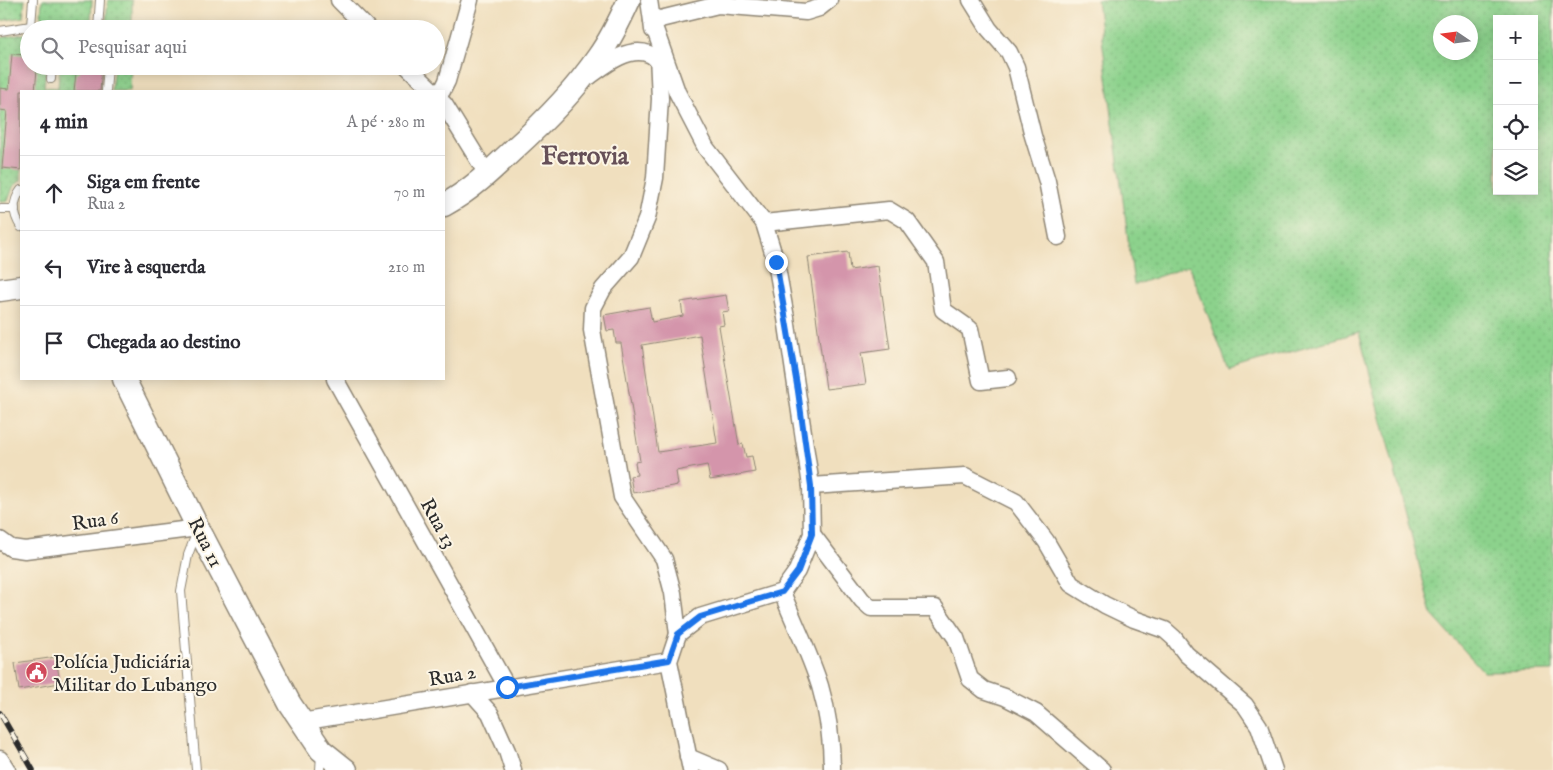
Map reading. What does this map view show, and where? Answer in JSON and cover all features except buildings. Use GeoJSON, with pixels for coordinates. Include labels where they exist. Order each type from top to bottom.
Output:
{"type":"FeatureCollection","features":[{"type":"Feature","properties":{"kind":"street"},"geometry":{"type":"LineString","coordinates":[[339,0],[359,20]]}},
{"type":"Feature","properties":{"kind":"street"},"geometry":{"type":"LineString","coordinates":[[442,90],[470,0]]}},
{"type":"Feature","properties":{"kind":"street"},"geometry":{"type":"LineString","coordinates":[[445,204],[459,197],[488,174],[549,116],[578,84],[599,57],[617,27],[629,0]]}},
{"type":"Feature","properties":{"kind":"street"},"geometry":{"type":"LineString","coordinates":[[649,0],[659,61],[660,99],[655,178],[647,218],[631,257],[603,289],[593,308],[592,330],[622,497],[664,559],[673,593],[678,634],[669,660],[690,763],[719,770]]}},
{"type":"Feature","properties":{"kind":"street"},"geometry":{"type":"LineString","coordinates":[[652,21],[718,5],[806,12],[820,8],[830,0]]}},
{"type":"Feature","properties":{"kind":"street"},"geometry":{"type":"LineString","coordinates":[[971,0],[990,29],[1009,52],[1016,68],[1047,182],[1058,237]]}},
{"type":"Feature","properties":{"kind":"street"},"geometry":{"type":"LineString","coordinates":[[652,21],[676,92],[706,148],[764,223],[776,262],[811,486],[812,534],[798,571],[782,592],[700,617],[678,634]]}},
{"type":"Feature","properties":{"kind":"street"},"geometry":{"type":"LineString","coordinates":[[578,84],[614,58],[626,54],[648,54],[659,61]]}},
{"type":"Feature","properties":{"kind":"street"},"geometry":{"type":"LineString","coordinates":[[416,75],[432,90]]}},
{"type":"Feature","properties":{"kind":"street"},"geometry":{"type":"LineString","coordinates":[[445,106],[488,174]]}},
{"type":"Feature","properties":{"kind":"street"},"geometry":{"type":"LineString","coordinates":[[764,223],[889,210],[907,221],[936,262],[943,310],[970,329],[981,381],[1008,378]]}},
{"type":"Feature","properties":{"kind":"street"},"geometry":{"type":"LineString","coordinates":[[0,290],[20,287]]}},
{"type":"Feature","properties":{"kind":"street","name":"Rua 11"},"geometry":{"type":"LineString","coordinates":[[124,380],[198,528],[321,760],[346,770]]}},
{"type":"Feature","properties":{"kind":"street","name":"Rua 13"},"geometry":{"type":"LineString","coordinates":[[336,380],[507,687]]}},
{"type":"Feature","properties":{"kind":"street"},"geometry":{"type":"LineString","coordinates":[[811,486],[966,476],[1016,502],[1046,542],[1072,584],[1105,605],[1134,619],[1165,630],[1174,638],[1186,654],[1246,705],[1260,726],[1274,770]]}},
{"type":"Feature","properties":{"kind":"street","name":"Rua 6"},"geometry":{"type":"LineString","coordinates":[[0,540],[12,548],[25,550],[198,528]]}},
{"type":"Feature","properties":{"kind":"street"},"geometry":{"type":"LineString","coordinates":[[812,534],[862,600],[871,608],[935,608],[956,638],[970,679],[984,690],[1005,697],[1036,713],[1102,770]]}},
{"type":"Feature","properties":{"kind":"street"},"geometry":{"type":"LineString","coordinates":[[782,592],[822,692],[832,744],[832,770]]}},
{"type":"Feature","properties":{"kind":"street","name":"Rua 2"},"geometry":{"type":"LineString","coordinates":[[296,713],[472,694],[669,660]]}},
{"type":"Feature","properties":{"kind":"street"},"geometry":{"type":"LineString","coordinates":[[472,694],[490,713],[507,751],[513,770]]}},
{"type":"Feature","properties":{"kind":"street"},"geometry":{"type":"LineString","coordinates":[[0,759],[7,770]]}},
{"type":"Feature","properties":{"kind":"lane"},"geometry":{"type":"LineString","coordinates":[[31,20],[33,0]]}},
{"type":"Feature","properties":{"kind":"lane"},"geometry":{"type":"LineString","coordinates":[[99,20],[100,0]]}},
{"type":"Feature","properties":{"kind":"lane"},"geometry":{"type":"LineString","coordinates":[[0,31],[20,28]]}},
{"type":"Feature","properties":{"kind":"lane"},"geometry":{"type":"LineString","coordinates":[[51,75],[51,79]]}},
{"type":"Feature","properties":{"kind":"lane"},"geometry":{"type":"LineString","coordinates":[[106,90],[107,75]]}},
{"type":"Feature","properties":{"kind":"lane"},"geometry":{"type":"LineString","coordinates":[[20,192],[15,202],[17,220],[20,225]]}},
{"type":"Feature","properties":{"kind":"lane"},"geometry":{"type":"LineString","coordinates":[[0,208],[15,209]]}},
{"type":"Feature","properties":{"kind":"lane"},"geometry":{"type":"LineString","coordinates":[[196,770],[181,591],[188,555],[198,528]]}},
{"type":"Feature","properties":{"kind":"green space"},"geometry":{"type":"Polygon","coordinates":[[[25,0],[23,17],[0,21],[0,2],[25,0]]]}},
{"type":"Feature","properties":{"kind":"green space"},"geometry":{"type":"Polygon","coordinates":[[[42,0],[92,0],[90,20],[44,19],[41,15],[42,0]]]}},
{"type":"Feature","properties":{"kind":"green space"},"geometry":{"type":"Polygon","coordinates":[[[108,0],[132,0],[132,20],[106,20],[108,0]]]}},
{"type":"Feature","properties":{"kind":"green space"},"geometry":{"type":"Polygon","coordinates":[[[1097,0],[1553,0],[1553,671],[1484,672],[1432,615],[1359,332],[1229,370],[1189,266],[1134,285],[1097,0]]]}},
{"type":"Feature","properties":{"kind":"green space"},"geometry":{"type":"Polygon","coordinates":[[[20,35],[20,75],[45,75],[44,87],[58,88],[59,75],[101,75],[100,90],[20,90],[20,181],[13,187],[8,201],[0,201],[0,38],[20,35]]]}},
{"type":"Feature","properties":{"kind":"green space"},"geometry":{"type":"Polygon","coordinates":[[[113,75],[131,75],[130,90],[111,90],[113,75]]]}},
{"type":"Feature","properties":{"kind":"railway"},"geometry":{"type":"LineString","coordinates":[[0,713],[33,770]]}},
{"type":"Feature","properties":{"kind":"place","name":"Polícia Judiciária Militar do Lubango"},"geometry":{"type":"Point","coordinates":[37,673]}},
{"type":"Feature","properties":{"kind":"district","name":"Ferrovia"},"geometry":{"type":"Point","coordinates":[585,155]}},
{"type":"Feature","properties":{"kind":"route"},"geometry":{"type":"LineString","coordinates":[[507,687],[669,660],[678,634],[700,617],[782,592],[798,571],[812,534],[811,486],[798,391],[776,262]]}}]}
